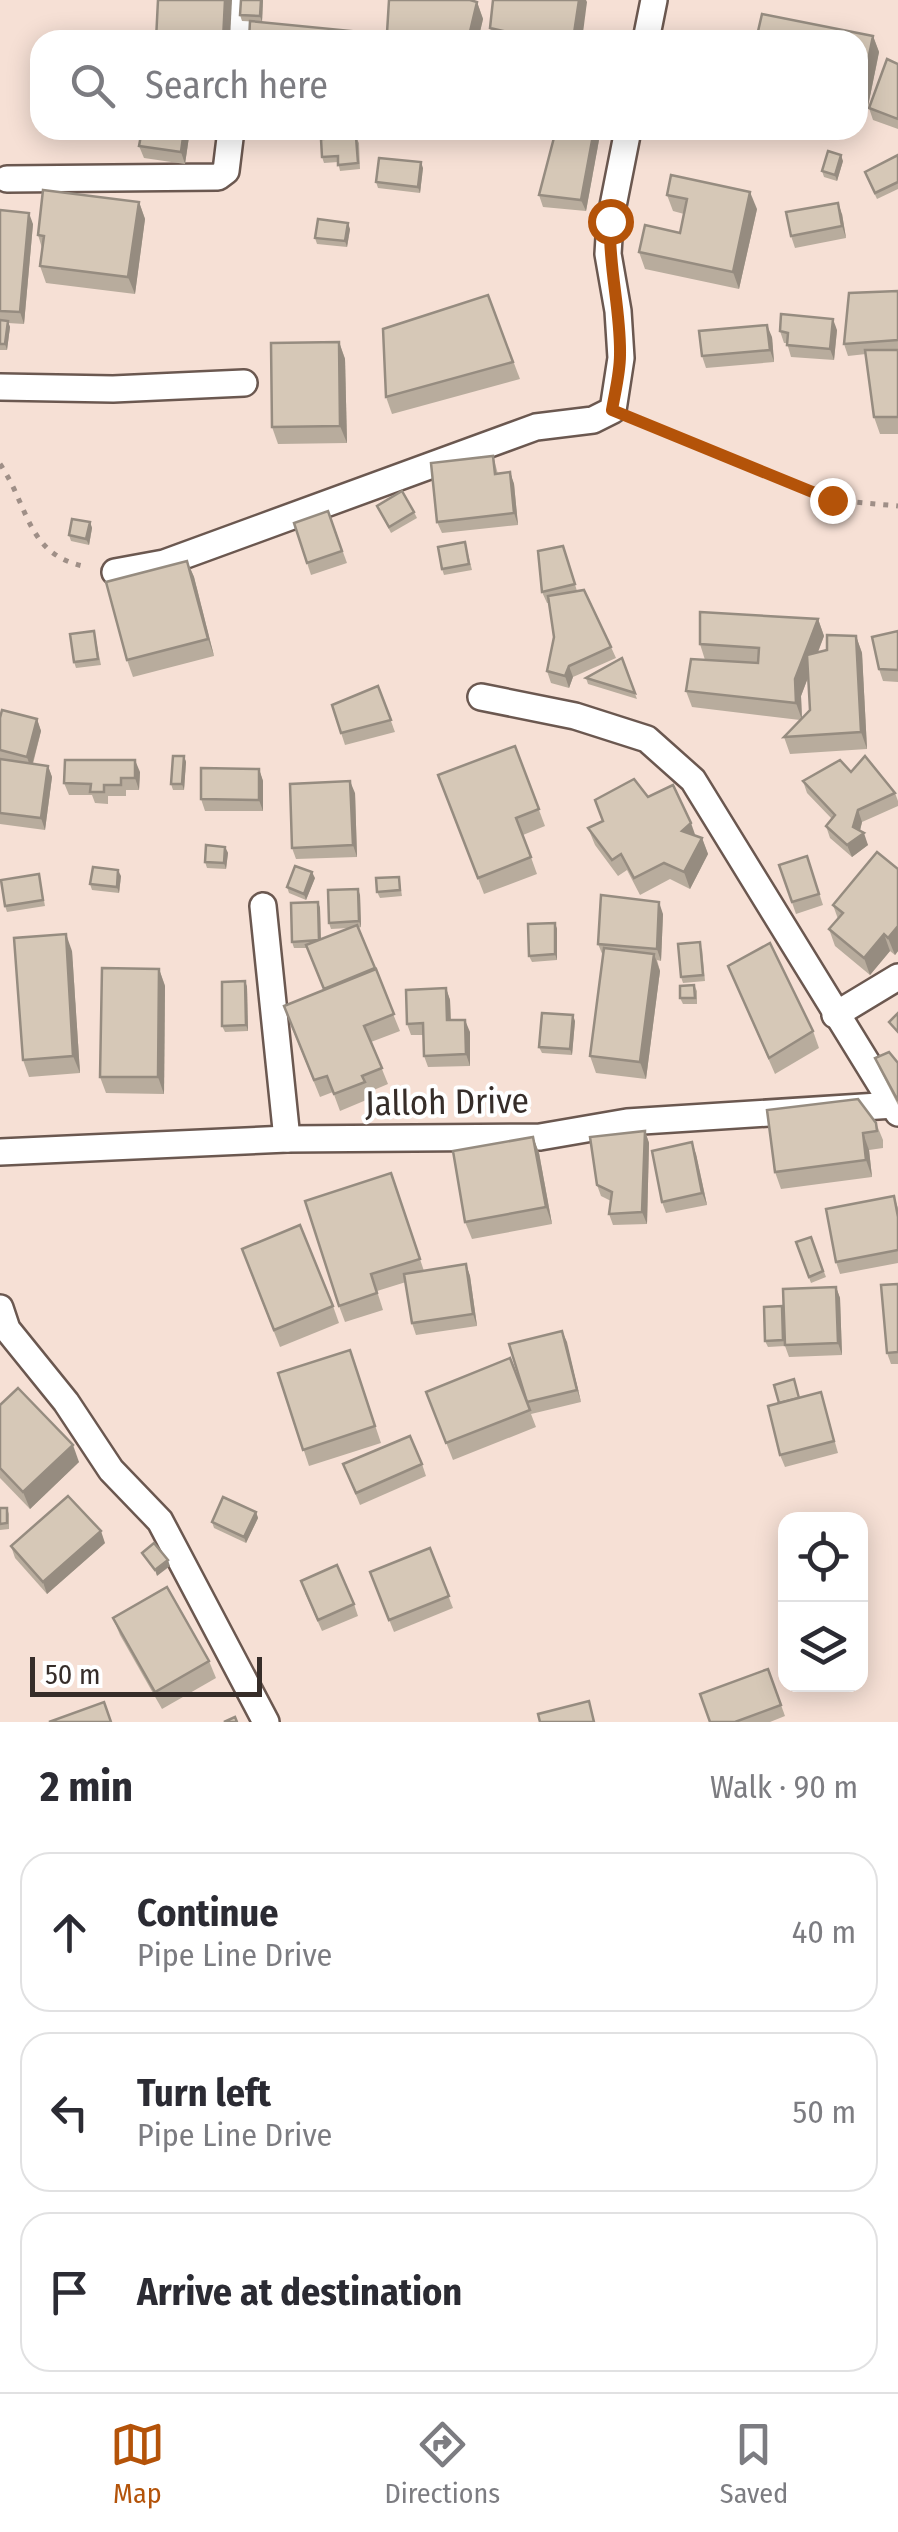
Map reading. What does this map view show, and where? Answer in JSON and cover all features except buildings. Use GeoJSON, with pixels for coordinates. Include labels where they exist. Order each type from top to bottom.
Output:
{"type":"FeatureCollection","features":[{"type":"Feature","properties":{"kind":"street"},"geometry":{"type":"LineString","coordinates":[[238,30],[240,0]]}},
{"type":"Feature","properties":{"kind":"street"},"geometry":{"type":"LineString","coordinates":[[648,30],[654,0]]}},
{"type":"Feature","properties":{"kind":"street"},"geometry":{"type":"LineString","coordinates":[[8,179],[218,177],[226,171],[230,140]]}},
{"type":"Feature","properties":{"kind":"street"},"geometry":{"type":"LineString","coordinates":[[115,572],[164,563],[536,428],[593,420],[612,410],[620,358],[618,311],[608,254],[610,221],[626,140]]}},
{"type":"Feature","properties":{"kind":"street"},"geometry":{"type":"LineString","coordinates":[[0,387],[113,390],[244,383]]}},
{"type":"Feature","properties":{"kind":"street"},"geometry":{"type":"LineString","coordinates":[[481,697],[574,716],[647,739],[693,780],[896,1109]]}},
{"type":"Feature","properties":{"kind":"street"},"geometry":{"type":"LineString","coordinates":[[263,906],[287,1139]]}},
{"type":"Feature","properties":{"kind":"street"},"geometry":{"type":"LineString","coordinates":[[835,1015],[898,977]]}},
{"type":"Feature","properties":{"kind":"street","name":"Jalloh Drive"},"geometry":{"type":"LineString","coordinates":[[0,1152],[287,1139],[540,1137],[627,1122],[896,1109]]}},
{"type":"Feature","properties":{"kind":"street"},"geometry":{"type":"LineString","coordinates":[[0,1308],[8,1329],[66,1402],[111,1470],[160,1521],[266,1722]]}},
{"type":"Feature","properties":{"kind":"path"},"geometry":{"type":"LineString","coordinates":[[612,410],[832,500],[898,506]]}},
{"type":"Feature","properties":{"kind":"path"},"geometry":{"type":"LineString","coordinates":[[0,464],[45,548],[62,561],[115,572]]}},
{"type":"Feature","properties":{"kind":"route"},"geometry":{"type":"LineString","coordinates":[[610,221],[608,254],[618,311],[620,358],[612,410],[832,500]]}}]}
